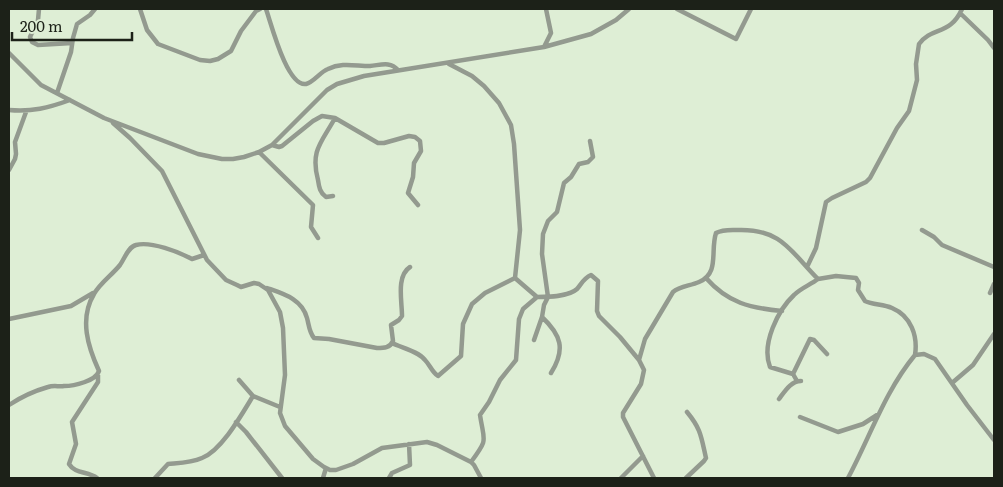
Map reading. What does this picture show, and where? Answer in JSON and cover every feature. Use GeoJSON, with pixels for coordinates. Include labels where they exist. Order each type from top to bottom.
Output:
{"type":"FeatureCollection","features":[{"type":"Feature","properties":{"kind":"street"},"geometry":{"type":"LineString","coordinates":[[39,9],[38,20],[30,38],[32,42],[38,45],[72,43]]}},
{"type":"Feature","properties":{"kind":"street"},"geometry":{"type":"LineString","coordinates":[[57,93],[71,52],[77,24],[95,9]]}},
{"type":"Feature","properties":{"kind":"street"},"geometry":{"type":"LineString","coordinates":[[140,9],[147,30],[158,44],[200,60],[210,61],[218,59],[231,51],[241,31],[256,11],[260,9]]}},
{"type":"Feature","properties":{"kind":"street"},"geometry":{"type":"LineString","coordinates":[[266,9],[278,47],[296,81],[299,83],[306,84],[328,68],[342,65],[369,66],[388,64],[398,70]]}},
{"type":"Feature","properties":{"kind":"street"},"geometry":{"type":"LineString","coordinates":[[544,47],[551,34],[546,9]]}},
{"type":"Feature","properties":{"kind":"street"},"geometry":{"type":"LineString","coordinates":[[620,9],[623,14]]}},
{"type":"Feature","properties":{"kind":"street"},"geometry":{"type":"LineString","coordinates":[[9,53],[34,79],[112,122],[211,157],[233,159],[259,152],[272,145],[327,90],[350,80],[398,70],[544,47],[591,34],[604,28],[629,9]]}},
{"type":"Feature","properties":{"kind":"street"},"geometry":{"type":"LineString","coordinates":[[677,9],[736,39],[751,9]]}},
{"type":"Feature","properties":{"kind":"street"},"geometry":{"type":"LineString","coordinates":[[807,267],[816,248],[826,202],[860,186],[870,178],[897,128],[909,111],[917,80],[916,64],[919,44],[927,36],[952,24],[961,11],[994,48]]}},
{"type":"Feature","properties":{"kind":"street"},"geometry":{"type":"LineString","coordinates":[[447,63],[472,76],[484,86],[498,103],[511,125],[520,223],[515,278]]}},
{"type":"Feature","properties":{"kind":"street"},"geometry":{"type":"LineString","coordinates":[[9,110],[26,112],[55,106],[70,100]]}},
{"type":"Feature","properties":{"kind":"street"},"geometry":{"type":"LineString","coordinates":[[9,170],[15,159],[15,142],[26,112]]}},
{"type":"Feature","properties":{"kind":"street"},"geometry":{"type":"LineString","coordinates":[[272,145],[282,146],[322,116],[335,118],[378,143],[384,144],[410,136],[415,137],[420,141],[421,151],[414,163],[413,177],[408,192],[409,196],[418,205]]}},
{"type":"Feature","properties":{"kind":"street"},"geometry":{"type":"LineString","coordinates":[[333,196],[326,197],[321,192],[314,162],[318,146],[335,118]]}},
{"type":"Feature","properties":{"kind":"street"},"geometry":{"type":"LineString","coordinates":[[112,122],[162,171],[204,255],[217,271],[242,287],[254,283],[288,296],[302,306],[311,335],[314,338],[378,348],[388,346],[392,343],[393,339],[391,324],[402,316],[402,284],[405,272],[410,267]]}},
{"type":"Feature","properties":{"kind":"street"},"geometry":{"type":"LineString","coordinates":[[534,340],[548,297],[542,254],[543,234],[548,221],[556,212],[564,183],[572,177],[579,164],[588,162],[593,158],[590,141]]}},
{"type":"Feature","properties":{"kind":"street"},"geometry":{"type":"LineString","coordinates":[[259,152],[312,205],[311,227],[318,238]]}},
{"type":"Feature","properties":{"kind":"street"},"geometry":{"type":"LineString","coordinates":[[639,360],[645,339],[673,292],[700,282],[711,272],[714,261],[715,236],[718,232],[723,230],[751,229],[781,240],[791,248],[818,279]]}},
{"type":"Feature","properties":{"kind":"street"},"geometry":{"type":"LineString","coordinates":[[922,230],[934,237],[942,245],[994,267]]}},
{"type":"Feature","properties":{"kind":"street"},"geometry":{"type":"LineString","coordinates":[[9,319],[71,306],[94,293],[118,266],[130,248],[135,245],[144,244],[160,247],[175,251],[192,259],[204,255]]}},
{"type":"Feature","properties":{"kind":"street"},"geometry":{"type":"LineString","coordinates":[[471,462],[481,449],[484,441],[480,415],[500,380],[516,360],[519,318],[523,309],[537,297],[548,297],[572,292],[591,275],[594,276],[599,284],[597,311],[599,316],[620,337],[639,360],[644,370],[643,378],[623,413],[623,417],[654,478]]}},
{"type":"Feature","properties":{"kind":"street"},"geometry":{"type":"LineString","coordinates":[[779,399],[785,390],[799,381],[793,374],[771,368],[768,365],[768,342],[771,331],[793,296],[818,279],[836,276],[856,278],[859,283],[858,290],[865,301],[892,308],[909,321],[915,335],[914,355],[903,369],[878,414],[848,478]]}},
{"type":"Feature","properties":{"kind":"street"},"geometry":{"type":"LineString","coordinates":[[515,278],[537,297]]}},
{"type":"Feature","properties":{"kind":"street"},"geometry":{"type":"LineString","coordinates":[[392,343],[420,355],[438,376],[461,356],[463,324],[474,302],[515,278]]}},
{"type":"Feature","properties":{"kind":"street"},"geometry":{"type":"LineString","coordinates":[[706,278],[723,295],[739,303],[753,308],[782,311]]}},
{"type":"Feature","properties":{"kind":"street"},"geometry":{"type":"LineString","coordinates":[[990,293],[994,284]]}},
{"type":"Feature","properties":{"kind":"street"},"geometry":{"type":"LineString","coordinates":[[263,286],[268,290],[280,312],[283,328],[285,375],[280,407],[281,418],[285,426],[313,459],[330,470],[342,468],[382,448],[427,442],[471,462],[481,478]]}},
{"type":"Feature","properties":{"kind":"street"},"geometry":{"type":"LineString","coordinates":[[94,293],[88,311],[86,331],[90,350],[99,371],[98,382],[72,422],[76,444],[69,464],[75,470],[89,473],[97,478]]}},
{"type":"Feature","properties":{"kind":"street"},"geometry":{"type":"LineString","coordinates":[[542,317],[557,332],[558,337],[558,360],[551,372]]}},
{"type":"Feature","properties":{"kind":"street"},"geometry":{"type":"LineString","coordinates":[[952,383],[973,365],[994,334]]}},
{"type":"Feature","properties":{"kind":"street"},"geometry":{"type":"LineString","coordinates":[[793,374],[809,339],[814,340],[827,354]]}},
{"type":"Feature","properties":{"kind":"street"},"geometry":{"type":"LineString","coordinates":[[914,355],[924,354],[936,359],[967,405],[994,440]]}},
{"type":"Feature","properties":{"kind":"street"},"geometry":{"type":"LineString","coordinates":[[9,405],[20,398],[50,386],[71,385],[92,379],[98,375]]}},
{"type":"Feature","properties":{"kind":"street"},"geometry":{"type":"LineString","coordinates":[[238,380],[253,396],[280,407]]}},
{"type":"Feature","properties":{"kind":"street"},"geometry":{"type":"LineString","coordinates":[[155,478],[168,464],[190,462],[204,457],[226,439],[253,396]]}},
{"type":"Feature","properties":{"kind":"street"},"geometry":{"type":"LineString","coordinates":[[686,412],[700,431],[706,458],[686,478]]}},
{"type":"Feature","properties":{"kind":"street"},"geometry":{"type":"LineString","coordinates":[[800,417],[838,432],[863,424],[878,414]]}},
{"type":"Feature","properties":{"kind":"street"},"geometry":{"type":"LineString","coordinates":[[236,422],[282,478]]}},
{"type":"Feature","properties":{"kind":"street"},"geometry":{"type":"LineString","coordinates":[[389,478],[391,474],[410,465],[409,444]]}},
{"type":"Feature","properties":{"kind":"street"},"geometry":{"type":"LineString","coordinates":[[621,478],[643,456]]}},
{"type":"Feature","properties":{"kind":"street"},"geometry":{"type":"LineString","coordinates":[[323,478],[326,468]]}}]}
